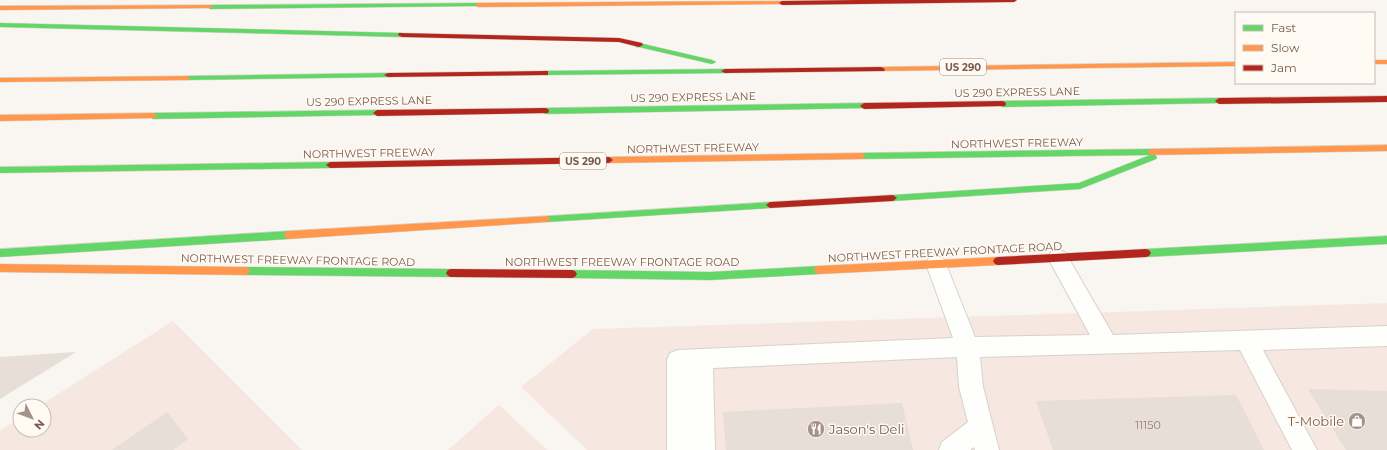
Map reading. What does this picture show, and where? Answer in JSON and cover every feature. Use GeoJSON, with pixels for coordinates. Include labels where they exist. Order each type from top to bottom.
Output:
{"type":"FeatureCollection","features":[{"type":"Feature","properties":{"kind":"main road"},"geometry":{"type":"LineString","coordinates":[[0,8],[202,3],[1014,0]]}},
{"type":"Feature","properties":{"kind":"main road"},"geometry":{"type":"LineString","coordinates":[[0,25],[619,40],[744,70]]}},
{"type":"Feature","properties":{"kind":"main road"},"geometry":{"type":"LineString","coordinates":[[1375,62],[1387,62]]}},
{"type":"Feature","properties":{"kind":"main road","name":"US 290"},"geometry":{"type":"LineString","coordinates":[[0,80],[1235,64]]}},
{"type":"Feature","properties":{"kind":"main road","name":"US 290 EXPRESS LANE"},"geometry":{"type":"LineString","coordinates":[[0,118],[1387,99]]}},
{"type":"Feature","properties":{"kind":"main road","name":"NORTHWEST FREEWAY"},"geometry":{"type":"LineString","coordinates":[[0,170],[1387,148]]}},
{"type":"Feature","properties":{"kind":"main road"},"geometry":{"type":"LineString","coordinates":[[0,253],[1080,186],[1166,152]]}},
{"type":"Feature","properties":{"kind":"main road","name":"NORTHWEST FREEWAY FRONTAGE ROAD"},"geometry":{"type":"LineString","coordinates":[[0,268],[710,276],[1387,240]]}},
{"type":"Feature","properties":{"kind":"lane"},"geometry":{"type":"LineString","coordinates":[[1058,258],[1107,345]]}},
{"type":"Feature","properties":{"kind":"lane"},"geometry":{"type":"LineString","coordinates":[[936,264],[968,348],[971,387],[987,450]]}},
{"type":"Feature","properties":{"kind":"lane"},"geometry":{"type":"LineString","coordinates":[[679,450],[678,360],[968,348],[1387,336]]}},
{"type":"Feature","properties":{"kind":"lane"},"geometry":{"type":"LineString","coordinates":[[1247,341],[1305,450]]}},
{"type":"Feature","properties":{"kind":"lane"},"geometry":{"type":"LineString","coordinates":[[701,359],[703,450]]}},
{"type":"Feature","properties":{"kind":"lane"},"geometry":{"type":"LineString","coordinates":[[951,450],[981,426]]}},
{"type":"Feature","properties":{"kind":"lane"},"geometry":{"type":"LineString","coordinates":[[971,450],[981,426]]}},
{"type":"Feature","properties":{"kind":"shaded area"},"geometry":{"type":"Polygon","coordinates":[[[1387,303],[1387,450],[587,450],[521,387],[593,329],[1387,303]]]}},
{"type":"Feature","properties":{"kind":"shaded area"},"geometry":{"type":"Polygon","coordinates":[[[173,321],[302,450],[0,450],[0,431],[12,423],[12,438],[52,438],[52,398],[173,321]]]}},
{"type":"Feature","properties":{"kind":"shaded area"},"geometry":{"type":"Polygon","coordinates":[[[499,405],[547,450],[448,450],[499,405]]]}},
{"type":"Feature","properties":{"kind":"building"},"geometry":{"type":"Polygon","coordinates":[[[76,352],[0,399],[0,357],[76,352]]]}},
{"type":"Feature","properties":{"kind":"building","name":"T-Mobile"},"geometry":{"type":"Polygon","coordinates":[[[1308,389],[1387,391],[1387,450],[1346,450],[1308,389]]]}},
{"type":"Feature","properties":{"kind":"building"},"geometry":{"type":"Polygon","coordinates":[[[1236,395],[1264,450],[1053,450],[1036,401],[1236,395]]]}},
{"type":"Feature","properties":{"kind":"building","name":"Jason's Deli"},"geometry":{"type":"Polygon","coordinates":[[[902,403],[913,450],[726,450],[723,412],[902,403]]]}},
{"type":"Feature","properties":{"kind":"building"},"geometry":{"type":"Polygon","coordinates":[[[167,412],[188,439],[173,450],[112,450],[167,412]]]}},
{"type":"Feature","properties":{"kind":"traffic: fast"},"geometry":{"type":"LineString","coordinates":[[210,7],[478,5]]}},
{"type":"Feature","properties":{"kind":"traffic: fast"},"geometry":{"type":"LineString","coordinates":[[0,25],[402,35]]}},
{"type":"Feature","properties":{"kind":"traffic: fast"},"geometry":{"type":"LineString","coordinates":[[639,45],[712,62]]}},
{"type":"Feature","properties":{"kind":"traffic: fast"},"geometry":{"type":"LineString","coordinates":[[545,73],[725,71]]}},
{"type":"Feature","properties":{"kind":"traffic: fast"},"geometry":{"type":"LineString","coordinates":[[186,78],[388,75]]}},
{"type":"Feature","properties":{"kind":"traffic: fast"},"geometry":{"type":"LineString","coordinates":[[1002,104],[1219,101]]}},
{"type":"Feature","properties":{"kind":"traffic: fast"},"geometry":{"type":"LineString","coordinates":[[545,111],[864,106]]}},
{"type":"Feature","properties":{"kind":"traffic: fast"},"geometry":{"type":"LineString","coordinates":[[153,116],[377,113]]}},
{"type":"Feature","properties":{"kind":"traffic: fast"},"geometry":{"type":"LineString","coordinates":[[862,156],[1151,152]]}},
{"type":"Feature","properties":{"kind":"traffic: fast"},"geometry":{"type":"LineString","coordinates":[[893,198],[1080,186],[1153,157]]}},
{"type":"Feature","properties":{"kind":"traffic: fast"},"geometry":{"type":"LineString","coordinates":[[0,170],[330,165]]}},
{"type":"Feature","properties":{"kind":"traffic: fast"},"geometry":{"type":"LineString","coordinates":[[547,219],[770,205]]}},
{"type":"Feature","properties":{"kind":"traffic: fast"},"geometry":{"type":"LineString","coordinates":[[0,253],[288,235]]}},
{"type":"Feature","properties":{"kind":"traffic: fast"},"geometry":{"type":"LineString","coordinates":[[1146,253],[1387,240]]}},
{"type":"Feature","properties":{"kind":"traffic: fast"},"geometry":{"type":"LineString","coordinates":[[572,274],[710,276],[819,270]]}},
{"type":"Feature","properties":{"kind":"traffic: fast"},"geometry":{"type":"LineString","coordinates":[[245,271],[451,273]]}},
{"type":"Feature","properties":{"kind":"traffic: slow"},"geometry":{"type":"LineString","coordinates":[[478,5],[782,3]]}},
{"type":"Feature","properties":{"kind":"traffic: slow"},"geometry":{"type":"LineString","coordinates":[[0,8],[210,7]]}},
{"type":"Feature","properties":{"kind":"traffic: slow"},"geometry":{"type":"LineString","coordinates":[[1375,62],[1387,62]]}},
{"type":"Feature","properties":{"kind":"traffic: slow"},"geometry":{"type":"LineString","coordinates":[[881,69],[1235,64]]}},
{"type":"Feature","properties":{"kind":"traffic: slow"},"geometry":{"type":"LineString","coordinates":[[0,80],[186,78]]}},
{"type":"Feature","properties":{"kind":"traffic: slow"},"geometry":{"type":"LineString","coordinates":[[0,118],[153,116]]}},
{"type":"Feature","properties":{"kind":"traffic: slow"},"geometry":{"type":"LineString","coordinates":[[1151,152],[1387,148]]}},
{"type":"Feature","properties":{"kind":"traffic: slow"},"geometry":{"type":"LineString","coordinates":[[609,160],[862,156]]}},
{"type":"Feature","properties":{"kind":"traffic: slow"},"geometry":{"type":"LineString","coordinates":[[288,235],[547,219]]}},
{"type":"Feature","properties":{"kind":"traffic: slow"},"geometry":{"type":"LineString","coordinates":[[819,270],[998,261]]}},
{"type":"Feature","properties":{"kind":"traffic: slow"},"geometry":{"type":"LineString","coordinates":[[0,268],[245,271]]}},
{"type":"Feature","properties":{"kind":"traffic: jam"},"geometry":{"type":"LineString","coordinates":[[782,3],[1014,0]]}},
{"type":"Feature","properties":{"kind":"traffic: jam"},"geometry":{"type":"LineString","coordinates":[[402,35],[619,40],[639,45]]}},
{"type":"Feature","properties":{"kind":"traffic: jam"},"geometry":{"type":"LineString","coordinates":[[725,71],[881,69]]}},
{"type":"Feature","properties":{"kind":"traffic: jam"},"geometry":{"type":"LineString","coordinates":[[388,75],[545,73]]}},
{"type":"Feature","properties":{"kind":"traffic: jam"},"geometry":{"type":"LineString","coordinates":[[1219,101],[1387,99]]}},
{"type":"Feature","properties":{"kind":"traffic: jam"},"geometry":{"type":"LineString","coordinates":[[864,106],[1002,104]]}},
{"type":"Feature","properties":{"kind":"traffic: jam"},"geometry":{"type":"LineString","coordinates":[[377,113],[545,111]]}},
{"type":"Feature","properties":{"kind":"traffic: jam"},"geometry":{"type":"LineString","coordinates":[[330,165],[609,160]]}},
{"type":"Feature","properties":{"kind":"traffic: jam"},"geometry":{"type":"LineString","coordinates":[[770,205],[893,198]]}},
{"type":"Feature","properties":{"kind":"traffic: jam"},"geometry":{"type":"LineString","coordinates":[[998,261],[1146,253]]}},
{"type":"Feature","properties":{"kind":"traffic: jam"},"geometry":{"type":"LineString","coordinates":[[451,273],[572,274]]}},
{"type":"Feature","properties":{"kind":"place","name":"T-Mobile"},"geometry":{"type":"Point","coordinates":[1357,421]}},
{"type":"Feature","properties":{"kind":"place","name":"Jason's Deli"},"geometry":{"type":"Point","coordinates":[816,429]}}]}
